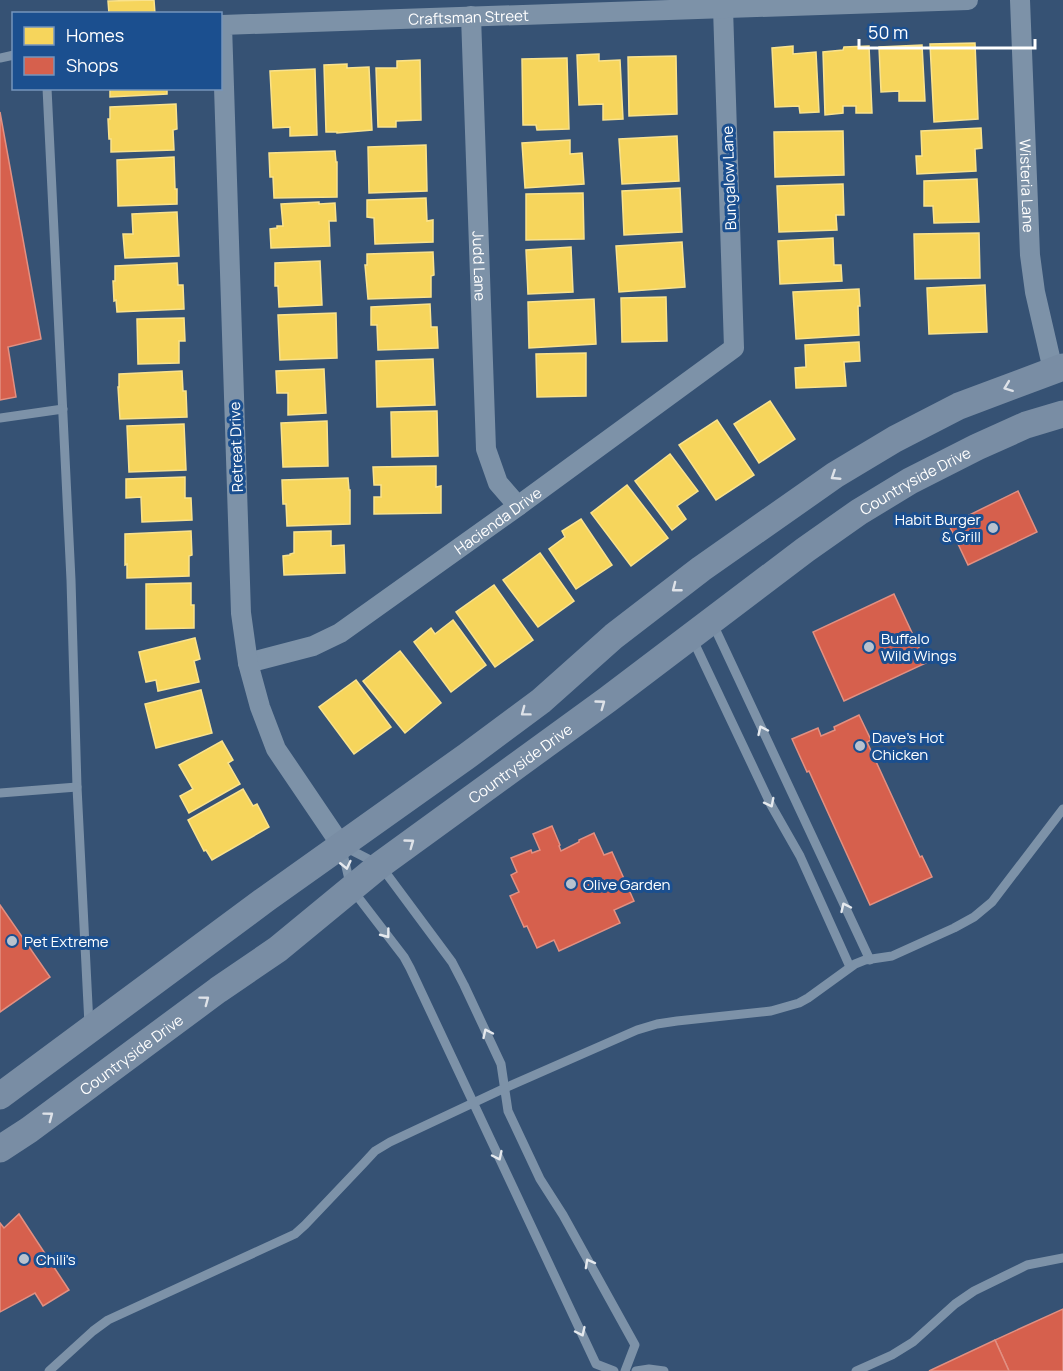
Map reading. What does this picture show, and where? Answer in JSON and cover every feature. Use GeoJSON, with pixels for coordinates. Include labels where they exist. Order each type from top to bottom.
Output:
{"type":"FeatureCollection","features":[{"type":"Feature","properties":{"kind":"street","name":"Craftsman Street"},"geometry":{"type":"LineString","coordinates":[[222,25],[968,0]]}},
{"type":"Feature","properties":{"kind":"street","name":"Wisteria Lane"},"geometry":{"type":"LineString","coordinates":[[1020,0],[1030,255],[1035,292],[1058,368]]}},
{"type":"Feature","properties":{"kind":"street","name":"Bungalow Lane"},"geometry":{"type":"LineString","coordinates":[[723,8],[734,348]]}},
{"type":"Feature","properties":{"kind":"street","name":"Judd Lane"},"geometry":{"type":"LineString","coordinates":[[471,16],[486,449],[498,483],[518,506]]}},
{"type":"Feature","properties":{"kind":"street","name":"Retreat Drive"},"geometry":{"type":"LineString","coordinates":[[222,25],[241,613],[248,663],[260,707],[276,749],[341,844]]}},
{"type":"Feature","properties":{"kind":"street","name":"Hacienda Drive"},"geometry":{"type":"LineString","coordinates":[[248,663],[313,646],[340,633],[734,348]]}},
{"type":"Feature","properties":{"kind":"street"},"geometry":{"type":"LineString","coordinates":[[0,1096],[341,844],[541,701],[615,636],[701,569],[835,475],[895,439],[959,406],[1058,368]]}},
{"type":"Feature","properties":{"kind":"street","name":"Countryside Drive"},"geometry":{"type":"LineString","coordinates":[[0,1149],[278,949],[380,865],[607,700],[841,525],[910,481],[977,447],[1026,425],[1063,414]]}},
{"type":"Feature","properties":{"kind":"lane"},"geometry":{"type":"LineString","coordinates":[[47,90],[71,580],[77,787],[89,1030]]}},
{"type":"Feature","properties":{"kind":"lane"},"geometry":{"type":"LineString","coordinates":[[0,418],[63,409]]}},
{"type":"Feature","properties":{"kind":"lane"},"geometry":{"type":"LineString","coordinates":[[701,628],[870,960]]}},
{"type":"Feature","properties":{"kind":"lane"},"geometry":{"type":"LineString","coordinates":[[701,628],[771,806],[800,856],[850,968]]}},
{"type":"Feature","properties":{"kind":"lane"},"geometry":{"type":"LineString","coordinates":[[0,793],[77,787]]}},
{"type":"Feature","properties":{"kind":"lane"},"geometry":{"type":"LineString","coordinates":[[49,1371],[108,1320],[294,1234],[363,1164],[390,1142],[621,1036],[666,1023],[736,1016],[785,1008],[808,998],[860,962],[892,956],[966,922],[992,902],[1063,809]]}},
{"type":"Feature","properties":{"kind":"lane"},"geometry":{"type":"LineString","coordinates":[[341,844],[380,865],[458,973],[501,1064],[508,1111],[540,1179],[635,1345],[625,1371]]}},
{"type":"Feature","properties":{"kind":"lane"},"geometry":{"type":"LineString","coordinates":[[341,844],[351,888],[410,968],[596,1364],[614,1371]]}},
{"type":"Feature","properties":{"kind":"lane"},"geometry":{"type":"LineString","coordinates":[[856,1371],[892,1355],[913,1342],[955,1304],[974,1291],[1027,1265],[1063,1258]]}},
{"type":"Feature","properties":{"kind":"lane"},"geometry":{"type":"LineString","coordinates":[[636,1371],[649,1369],[664,1371]]}},
{"type":"Feature","properties":{"kind":"building: Homes"},"geometry":{"type":"Polygon","coordinates":[[[154,0],[155,12],[109,12],[108,1],[154,0]]]}},
{"type":"Feature","properties":{"kind":"building: Homes"},"geometry":{"type":"Polygon","coordinates":[[[975,43],[978,119],[934,122],[930,44],[975,43]]]}},
{"type":"Feature","properties":{"kind":"building: Homes"},"geometry":{"type":"Polygon","coordinates":[[[922,45],[925,101],[899,101],[899,91],[881,92],[879,47],[922,45]]]}},
{"type":"Feature","properties":{"kind":"building: Homes"},"geometry":{"type":"Polygon","coordinates":[[[793,46],[793,54],[816,52],[819,112],[800,113],[799,106],[775,107],[772,48],[793,46]]]}},
{"type":"Feature","properties":{"kind":"building: Homes"},"geometry":{"type":"Polygon","coordinates":[[[869,46],[872,113],[856,113],[856,106],[843,106],[843,113],[825,115],[823,52],[843,50],[844,47],[869,46]]]}},
{"type":"Feature","properties":{"kind":"building: Homes"},"geometry":{"type":"Polygon","coordinates":[[[599,54],[599,61],[620,60],[623,119],[603,120],[603,104],[579,105],[577,55],[599,54]]]}},
{"type":"Feature","properties":{"kind":"building: Homes"},"geometry":{"type":"Polygon","coordinates":[[[676,56],[677,114],[629,116],[628,57],[676,56]]]}},
{"type":"Feature","properties":{"kind":"building: Homes"},"geometry":{"type":"Polygon","coordinates":[[[567,58],[569,129],[537,130],[536,125],[523,125],[522,59],[567,58]]]}},
{"type":"Feature","properties":{"kind":"building: Homes"},"geometry":{"type":"Polygon","coordinates":[[[420,60],[421,120],[396,121],[396,127],[378,127],[376,68],[397,68],[397,61],[420,60]]]}},
{"type":"Feature","properties":{"kind":"building: Homes"},"geometry":{"type":"Polygon","coordinates":[[[347,64],[347,68],[369,67],[372,130],[326,132],[324,65],[347,64]]]}},
{"type":"Feature","properties":{"kind":"building: Homes"},"geometry":{"type":"Polygon","coordinates":[[[315,69],[317,135],[290,136],[290,127],[273,128],[270,71],[315,69]]]}},
{"type":"Feature","properties":{"kind":"building: Homes"},"geometry":{"type":"Polygon","coordinates":[[[110,90],[167,90],[167,94],[110,97],[110,90]]]}},
{"type":"Feature","properties":{"kind":"building: Homes"},"geometry":{"type":"Polygon","coordinates":[[[176,104],[177,129],[173,130],[174,150],[111,152],[108,119],[110,119],[110,107],[176,104]]]}},
{"type":"Feature","properties":{"kind":"building: Homes"},"geometry":{"type":"Polygon","coordinates":[[[981,128],[982,148],[975,149],[976,171],[917,174],[916,156],[922,156],[921,131],[981,128]]]}},
{"type":"Feature","properties":{"kind":"building: Homes"},"geometry":{"type":"Polygon","coordinates":[[[843,131],[844,175],[775,177],[774,132],[843,131]]]}},
{"type":"Feature","properties":{"kind":"building: Homes"},"geometry":{"type":"Polygon","coordinates":[[[677,136],[679,181],[622,184],[619,139],[677,136]]]}},
{"type":"Feature","properties":{"kind":"building: Homes"},"geometry":{"type":"Polygon","coordinates":[[[570,140],[570,154],[582,153],[584,184],[525,188],[522,143],[570,140]]]}},
{"type":"Feature","properties":{"kind":"building: Homes"},"geometry":{"type":"Polygon","coordinates":[[[426,145],[427,191],[369,193],[368,147],[426,145]]]}},
{"type":"Feature","properties":{"kind":"building: Homes"},"geometry":{"type":"Polygon","coordinates":[[[335,151],[337,197],[274,198],[269,153],[335,151]]]}},
{"type":"Feature","properties":{"kind":"building: Homes"},"geometry":{"type":"Polygon","coordinates":[[[174,157],[177,204],[118,206],[117,160],[174,157]]]}},
{"type":"Feature","properties":{"kind":"building: Homes"},"geometry":{"type":"Polygon","coordinates":[[[977,179],[979,222],[934,223],[933,206],[924,206],[924,181],[977,179]]]}},
{"type":"Feature","properties":{"kind":"building: Homes"},"geometry":{"type":"Polygon","coordinates":[[[843,184],[844,215],[836,215],[837,230],[779,232],[777,186],[843,184]]]}},
{"type":"Feature","properties":{"kind":"building: Homes"},"geometry":{"type":"Polygon","coordinates":[[[680,188],[682,232],[624,235],[622,191],[680,188]]]}},
{"type":"Feature","properties":{"kind":"building: Homes"},"geometry":{"type":"Polygon","coordinates":[[[583,193],[584,239],[526,240],[526,194],[583,193]]]}},
{"type":"Feature","properties":{"kind":"building: Homes"},"geometry":{"type":"Polygon","coordinates":[[[426,198],[427,221],[433,220],[433,242],[375,244],[374,218],[367,217],[367,200],[426,198]]]}},
{"type":"Feature","properties":{"kind":"building: Homes"},"geometry":{"type":"Polygon","coordinates":[[[319,202],[319,204],[335,203],[336,221],[329,221],[330,246],[271,248],[270,229],[283,226],[281,204],[319,202]]]}},
{"type":"Feature","properties":{"kind":"building: Homes"},"geometry":{"type":"Polygon","coordinates":[[[177,212],[179,256],[125,258],[123,234],[133,234],[132,214],[177,212]]]}},
{"type":"Feature","properties":{"kind":"building: Homes"},"geometry":{"type":"Polygon","coordinates":[[[979,233],[980,278],[915,279],[914,234],[979,233]]]}},
{"type":"Feature","properties":{"kind":"building: Homes"},"geometry":{"type":"Polygon","coordinates":[[[833,238],[834,265],[841,265],[842,281],[780,284],[778,241],[833,238]]]}},
{"type":"Feature","properties":{"kind":"building: Homes"},"geometry":{"type":"Polygon","coordinates":[[[682,242],[685,287],[619,292],[616,246],[682,242]]]}},
{"type":"Feature","properties":{"kind":"building: Homes"},"geometry":{"type":"Polygon","coordinates":[[[571,247],[573,292],[528,294],[526,250],[571,247]]]}},
{"type":"Feature","properties":{"kind":"building: Homes"},"geometry":{"type":"Polygon","coordinates":[[[433,252],[434,275],[431,276],[431,297],[368,299],[365,265],[367,265],[367,254],[433,252]]]}},
{"type":"Feature","properties":{"kind":"building: Homes"},"geometry":{"type":"Polygon","coordinates":[[[320,261],[322,305],[279,307],[278,286],[275,286],[275,263],[320,261]]]}},
{"type":"Feature","properties":{"kind":"building: Homes"},"geometry":{"type":"Polygon","coordinates":[[[177,263],[178,285],[183,285],[184,309],[117,312],[113,281],[115,281],[115,266],[177,263]]]}},
{"type":"Feature","properties":{"kind":"building: Homes"},"geometry":{"type":"Polygon","coordinates":[[[985,285],[987,332],[929,334],[927,288],[985,285]]]}},
{"type":"Feature","properties":{"kind":"building: Homes"},"geometry":{"type":"Polygon","coordinates":[[[859,289],[859,335],[796,339],[793,292],[859,289]]]}},
{"type":"Feature","properties":{"kind":"building: Homes"},"geometry":{"type":"Polygon","coordinates":[[[666,297],[667,341],[622,342],[621,298],[666,297]]]}},
{"type":"Feature","properties":{"kind":"building: Homes"},"geometry":{"type":"Polygon","coordinates":[[[594,299],[596,344],[529,348],[528,302],[594,299]]]}},
{"type":"Feature","properties":{"kind":"building: Homes"},"geometry":{"type":"Polygon","coordinates":[[[430,304],[431,327],[437,327],[438,348],[378,350],[377,325],[371,325],[371,307],[430,304]]]}},
{"type":"Feature","properties":{"kind":"building: Homes"},"geometry":{"type":"Polygon","coordinates":[[[336,313],[337,358],[280,360],[278,315],[336,313]]]}},
{"type":"Feature","properties":{"kind":"building: Homes"},"geometry":{"type":"Polygon","coordinates":[[[184,318],[185,341],[179,341],[179,363],[138,364],[137,319],[184,318]]]}},
{"type":"Feature","properties":{"kind":"building: Homes"},"geometry":{"type":"Polygon","coordinates":[[[859,342],[860,361],[844,362],[846,386],[796,388],[795,368],[806,367],[805,345],[859,342]]]}},
{"type":"Feature","properties":{"kind":"building: Homes"},"geometry":{"type":"Polygon","coordinates":[[[586,353],[586,396],[537,397],[536,354],[586,353]]]}},
{"type":"Feature","properties":{"kind":"building: Homes"},"geometry":{"type":"Polygon","coordinates":[[[433,359],[435,405],[377,407],[376,361],[433,359]]]}},
{"type":"Feature","properties":{"kind":"building: Homes"},"geometry":{"type":"Polygon","coordinates":[[[324,369],[326,413],[288,415],[288,393],[277,393],[276,371],[324,369]]]}},
{"type":"Feature","properties":{"kind":"building: Homes"},"geometry":{"type":"Polygon","coordinates":[[[182,371],[183,391],[186,391],[187,417],[120,419],[119,374],[182,371]]]}},
{"type":"Feature","properties":{"kind":"building: Homes"},"geometry":{"type":"Polygon","coordinates":[[[770,401],[795,439],[759,463],[734,424],[770,401]]]}},
{"type":"Feature","properties":{"kind":"building: Homes"},"geometry":{"type":"Polygon","coordinates":[[[437,411],[438,456],[392,457],[391,412],[437,411]]]}},
{"type":"Feature","properties":{"kind":"building: Homes"},"geometry":{"type":"Polygon","coordinates":[[[717,420],[754,475],[716,500],[679,445],[717,420]]]}},
{"type":"Feature","properties":{"kind":"building: Homes"},"geometry":{"type":"Polygon","coordinates":[[[327,421],[328,466],[283,467],[281,423],[327,421]]]}},
{"type":"Feature","properties":{"kind":"building: Homes"},"geometry":{"type":"Polygon","coordinates":[[[184,424],[186,470],[129,472],[127,426],[184,424]]]}},
{"type":"Feature","properties":{"kind":"building: Homes"},"geometry":{"type":"Polygon","coordinates":[[[670,454],[698,491],[677,506],[686,519],[672,530],[635,481],[670,454]]]}},
{"type":"Feature","properties":{"kind":"building: Homes"},"geometry":{"type":"Polygon","coordinates":[[[436,466],[436,487],[441,486],[441,513],[374,514],[374,497],[381,497],[381,485],[374,485],[373,467],[436,466]]]}},
{"type":"Feature","properties":{"kind":"building: Homes"},"geometry":{"type":"Polygon","coordinates":[[[185,477],[185,498],[191,498],[192,520],[142,522],[141,497],[126,498],[126,479],[185,477]]]}},
{"type":"Feature","properties":{"kind":"building: Homes"},"geometry":{"type":"Polygon","coordinates":[[[348,478],[350,524],[287,526],[282,480],[348,478]]]}},
{"type":"Feature","properties":{"kind":"building: Homes"},"geometry":{"type":"Polygon","coordinates":[[[627,485],[668,538],[631,566],[591,513],[627,485]]]}},
{"type":"Feature","properties":{"kind":"building: Homes"},"geometry":{"type":"Polygon","coordinates":[[[581,519],[612,565],[576,589],[549,549],[565,537],[562,531],[581,519]]]}},
{"type":"Feature","properties":{"kind":"building: Homes"},"geometry":{"type":"Polygon","coordinates":[[[191,531],[192,555],[189,556],[189,576],[127,578],[125,534],[191,531]]]}},
{"type":"Feature","properties":{"kind":"building: Homes"},"geometry":{"type":"Polygon","coordinates":[[[331,531],[331,546],[344,545],[345,573],[284,575],[283,556],[294,553],[294,532],[331,531]]]}},
{"type":"Feature","properties":{"kind":"building: Homes"},"geometry":{"type":"Polygon","coordinates":[[[540,553],[574,601],[538,627],[503,580],[540,553]]]}},
{"type":"Feature","properties":{"kind":"building: Homes"},"geometry":{"type":"Polygon","coordinates":[[[191,583],[194,628],[146,629],[146,584],[191,583]]]}},
{"type":"Feature","properties":{"kind":"building: Homes"},"geometry":{"type":"Polygon","coordinates":[[[494,585],[533,640],[495,667],[456,612],[494,585]]]}},
{"type":"Feature","properties":{"kind":"building: Homes"},"geometry":{"type":"Polygon","coordinates":[[[453,620],[486,665],[451,692],[414,642],[431,628],[435,634],[453,620]]]}},
{"type":"Feature","properties":{"kind":"building: Homes"},"geometry":{"type":"Polygon","coordinates":[[[195,638],[200,659],[194,661],[199,682],[158,691],[156,680],[146,682],[139,652],[195,638]]]}},
{"type":"Feature","properties":{"kind":"building: Homes"},"geometry":{"type":"Polygon","coordinates":[[[400,651],[441,703],[405,733],[363,681],[400,651]]]}},
{"type":"Feature","properties":{"kind":"building: Homes"},"geometry":{"type":"Polygon","coordinates":[[[356,680],[391,727],[354,754],[319,707],[356,680]]]}},
{"type":"Feature","properties":{"kind":"building: Homes"},"geometry":{"type":"Polygon","coordinates":[[[201,690],[212,733],[156,748],[145,704],[201,690]]]}},
{"type":"Feature","properties":{"kind":"building: Homes"},"geometry":{"type":"Polygon","coordinates":[[[222,741],[233,760],[228,763],[240,784],[189,813],[180,796],[193,789],[179,765],[222,741]]]}},
{"type":"Feature","properties":{"kind":"building: Homes"},"geometry":{"type":"Polygon","coordinates":[[[243,789],[253,806],[257,804],[269,827],[212,860],[206,850],[204,851],[188,820],[243,789]]]}},
{"type":"Feature","properties":{"kind":"building: Shops"},"geometry":{"type":"Polygon","coordinates":[[[0,112],[41,339],[8,347],[16,397],[0,400],[0,112]]]}},
{"type":"Feature","properties":{"kind":"building: Shops","name":"Habit Burger & Grill"},"geometry":{"type":"Polygon","coordinates":[[[1018,491],[1037,532],[968,565],[949,525],[1018,491]]]}},
{"type":"Feature","properties":{"kind":"building: Shops","name":"Buffalo Wild Wings"},"geometry":{"type":"Polygon","coordinates":[[[894,594],[926,663],[844,701],[813,632],[894,594]]]}},
{"type":"Feature","properties":{"kind":"building: Shops"},"geometry":{"type":"Polygon","coordinates":[[[859,715],[871,740],[867,742],[920,857],[922,856],[932,877],[870,905],[792,739],[818,728],[821,736],[859,715]]]}},
{"type":"Feature","properties":{"kind":"building: Shops","name":"Olive Garden"},"geometry":{"type":"Polygon","coordinates":[[[552,826],[561,851],[594,833],[604,855],[612,852],[634,901],[614,910],[620,923],[559,951],[554,940],[537,948],[527,926],[524,927],[510,896],[519,892],[511,875],[517,872],[511,858],[531,850],[532,853],[540,850],[533,834],[552,826]]]}},
{"type":"Feature","properties":{"kind":"building: Shops","name":"Pet Extreme"},"geometry":{"type":"Polygon","coordinates":[[[0,905],[50,977],[0,1012],[0,905]]]}},
{"type":"Feature","properties":{"kind":"building: Shops","name":"Chili's"},"geometry":{"type":"Polygon","coordinates":[[[19,1214],[69,1290],[43,1306],[35,1293],[0,1312],[0,1223],[4,1228],[19,1214]]]}},
{"type":"Feature","properties":{"kind":"building: Shops"},"geometry":{"type":"Polygon","coordinates":[[[1063,1309],[1063,1371],[1009,1371],[995,1340],[1063,1309]]]}},
{"type":"Feature","properties":{"kind":"building: Shops"},"geometry":{"type":"Polygon","coordinates":[[[995,1340],[1009,1371],[929,1371],[995,1340]]]}},
{"type":"Feature","properties":{"kind":"place","name":"Habit Burger & Grill"},"geometry":{"type":"Point","coordinates":[993,528]}},
{"type":"Feature","properties":{"kind":"place","name":"Buffalo Wild Wings"},"geometry":{"type":"Point","coordinates":[869,647]}},
{"type":"Feature","properties":{"kind":"place","name":"Dave's Hot Chicken"},"geometry":{"type":"Point","coordinates":[860,746]}},
{"type":"Feature","properties":{"kind":"place","name":"Olive Garden"},"geometry":{"type":"Point","coordinates":[571,884]}},
{"type":"Feature","properties":{"kind":"place","name":"Pet Extreme"},"geometry":{"type":"Point","coordinates":[12,941]}},
{"type":"Feature","properties":{"kind":"place","name":"Chili's"},"geometry":{"type":"Point","coordinates":[24,1259]}}]}
